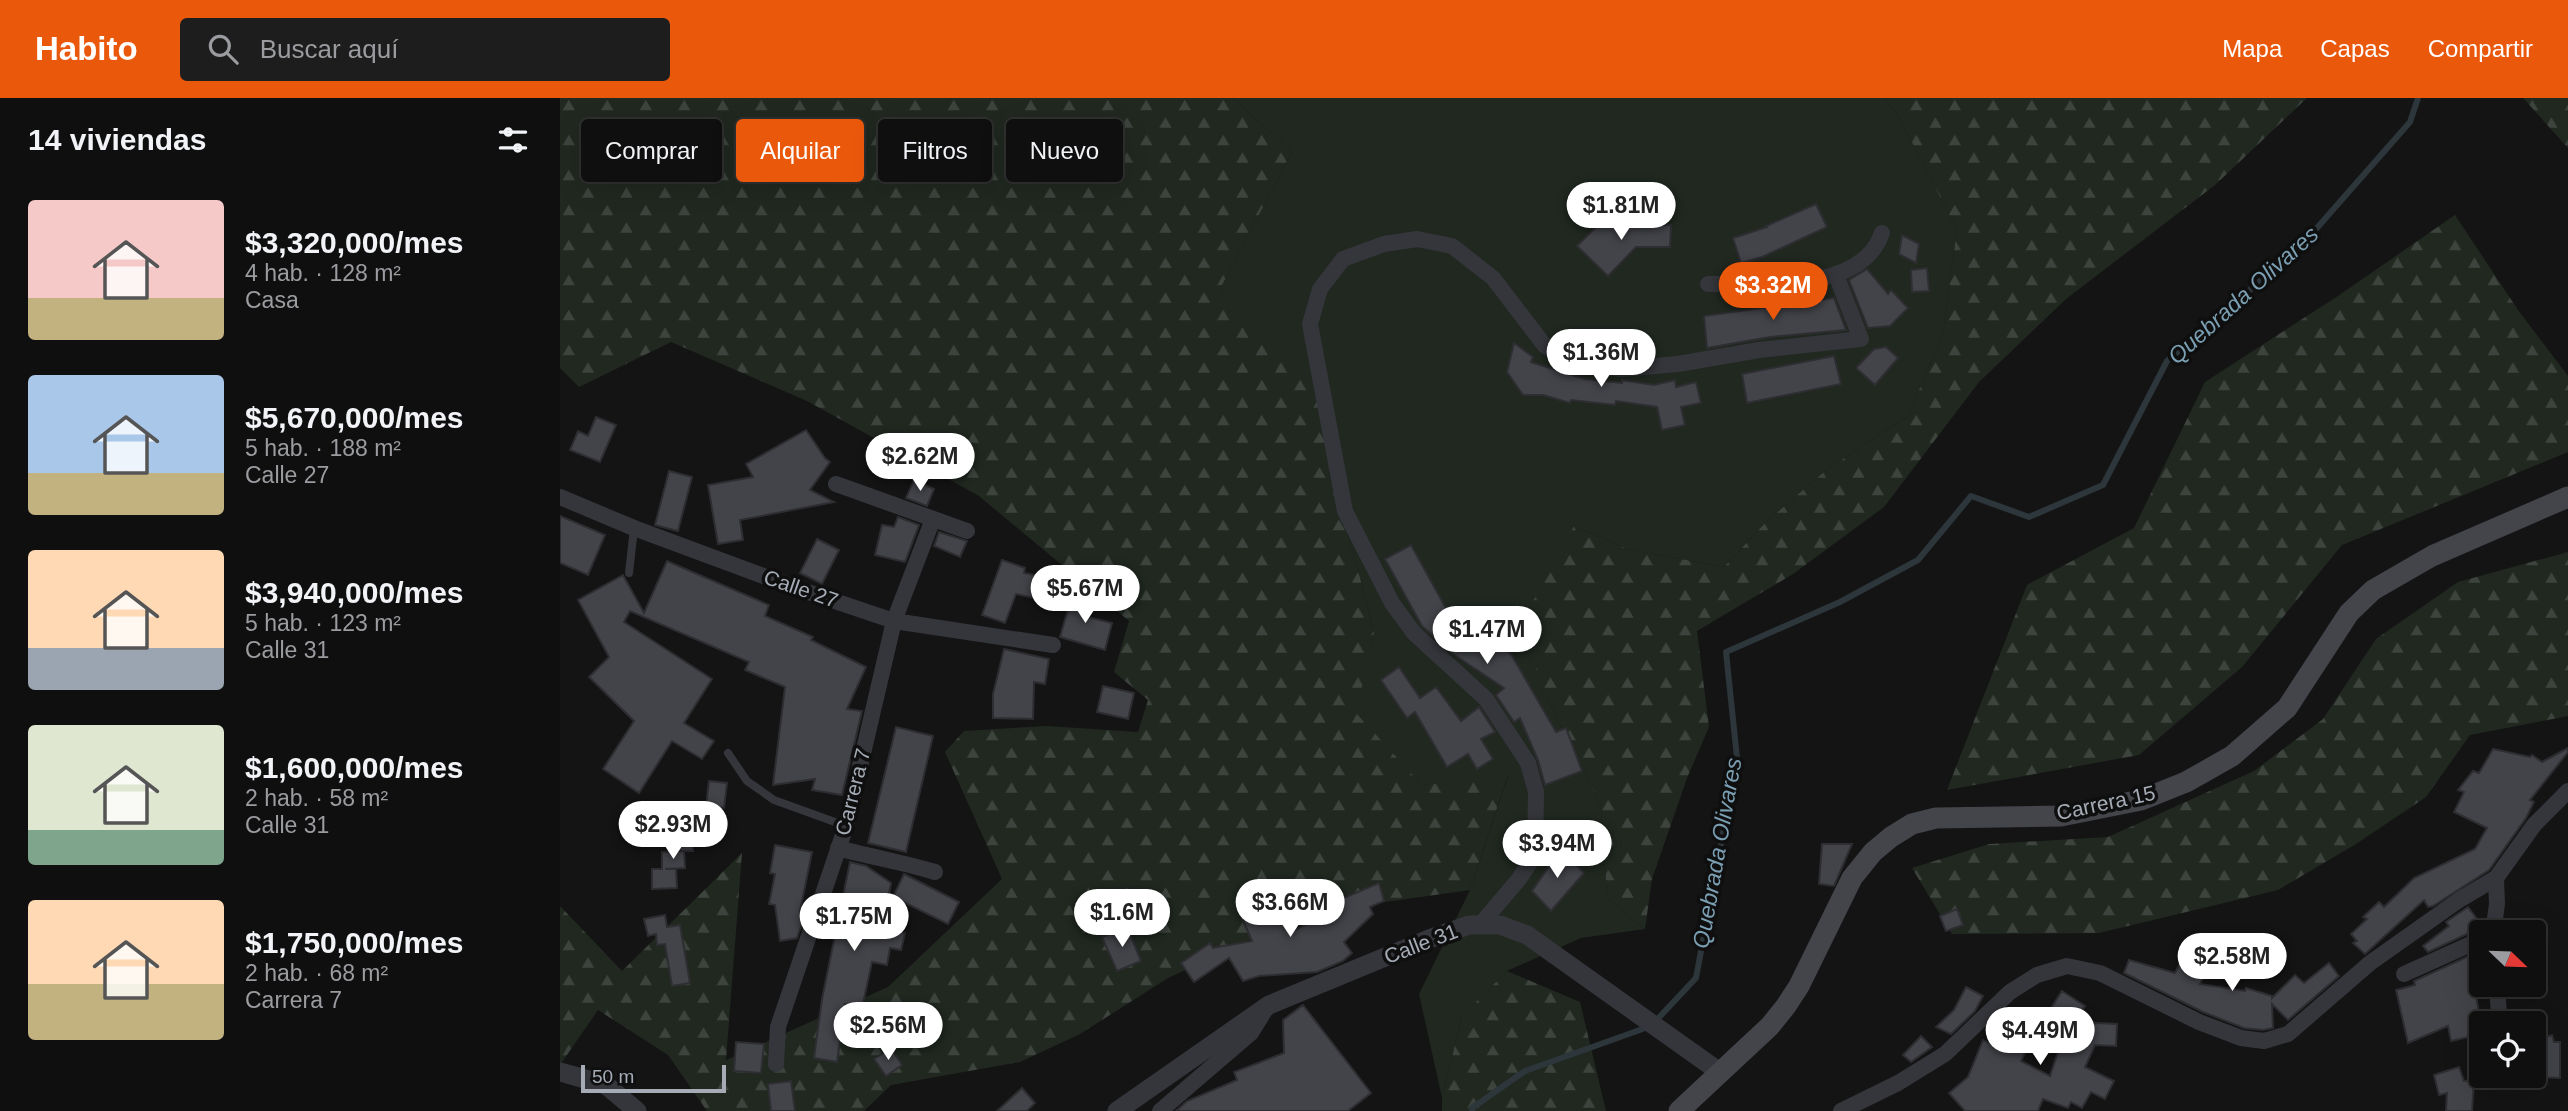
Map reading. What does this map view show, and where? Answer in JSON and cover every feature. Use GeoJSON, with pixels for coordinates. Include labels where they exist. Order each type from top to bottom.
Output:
{"type":"FeatureCollection","features":[{"type":"Feature","properties":{"kind":"main road","name":"Carrera 15"},"geometry":{"type":"LineString","coordinates":[[1679,1111],[1714,1067],[1770,1026],[1786,1006],[1799,986],[1852,878],[1873,852],[1891,837],[1912,824],[1936,818],[2061,816],[2141,800],[2186,782],[2232,756],[2287,708],[2349,613],[2374,590],[2432,556],[2568,497]]}},
{"type":"Feature","properties":{"kind":"street"},"geometry":{"type":"LineString","coordinates":[[1708,284],[1805,282],[1836,275],[1874,250],[1882,233]]}},
{"type":"Feature","properties":{"kind":"street"},"geometry":{"type":"LineString","coordinates":[[1480,925],[1519,879],[1535,855],[1536,792],[1528,763],[1486,699],[1414,633],[1392,603],[1345,511],[1310,324],[1320,289],[1343,259],[1384,244],[1417,239],[1452,246],[1493,278],[1545,346],[1581,363],[1621,369],[1678,364],[1759,350],[1861,339],[1836,275]]}},
{"type":"Feature","properties":{"kind":"street"},"geometry":{"type":"LineString","coordinates":[[836,484],[967,531]]}},
{"type":"Feature","properties":{"kind":"street","name":"Calle 27"},"geometry":{"type":"LineString","coordinates":[[560,496],[634,528],[894,621],[1053,645]]}},
{"type":"Feature","properties":{"kind":"street","name":"Carrera 7"},"geometry":{"type":"LineString","coordinates":[[776,1065],[778,1027],[846,826],[894,621],[933,519]]}},
{"type":"Feature","properties":{"kind":"street"},"geometry":{"type":"LineString","coordinates":[[1841,1111],[1898,1083],[1945,1054],[2010,992],[2037,975],[2067,966],[2100,973],[2229,1034],[2251,1041],[2275,1039],[2299,1026],[2370,963],[2398,942],[2496,878],[2534,825],[2568,791]]}},
{"type":"Feature","properties":{"kind":"street"},"geometry":{"type":"LineString","coordinates":[[838,848],[935,872]]}},
{"type":"Feature","properties":{"kind":"street"},"geometry":{"type":"LineString","coordinates":[[2495,920],[2496,878]]}},
{"type":"Feature","properties":{"kind":"street","name":"Calle 31"},"geometry":{"type":"LineString","coordinates":[[1117,1111],[1269,1005],[1469,925],[1500,925],[1527,935],[1714,1067]]}},
{"type":"Feature","properties":{"kind":"street"},"geometry":{"type":"LineString","coordinates":[[2404,974],[2469,945]]}},
{"type":"Feature","properties":{"kind":"street"},"geometry":{"type":"LineString","coordinates":[[1160,1111],[1251,1033],[1269,1005]]}},
{"type":"Feature","properties":{"kind":"street"},"geometry":{"type":"LineString","coordinates":[[560,1072],[606,1085],[637,1111]]}},
{"type":"Feature","properties":{"kind":"lane"},"geometry":{"type":"LineString","coordinates":[[629,573],[634,528]]}},
{"type":"Feature","properties":{"kind":"lane"},"geometry":{"type":"LineString","coordinates":[[727,752],[747,781],[774,800],[846,826]]}},
{"type":"Feature","properties":{"kind":"green space"},"geometry":{"type":"Polygon","coordinates":[[[560,98],[1233,98],[1292,152],[1220,289],[1289,358],[1329,389],[1329,473],[1374,633],[1356,713],[1422,785],[1508,775],[1470,890],[1307,913],[1168,978],[1080,1034],[1020,1062],[891,1085],[864,1111],[707,1111],[668,1055],[598,1010],[560,1065],[560,906],[622,971],[742,853],[726,1060],[888,987],[1002,879],[945,752],[964,731],[1047,726],[1138,732],[1148,700],[1114,672],[1129,621],[979,496],[807,401],[671,342],[579,387],[560,368],[560,98]]]}},
{"type":"Feature","properties":{"kind":"green space"},"geometry":{"type":"Polygon","coordinates":[[[1233,98],[1884,98],[1898,115],[1957,230],[1943,333],[1908,416],[1825,471],[1766,522],[1724,567],[1627,549],[1574,526],[1540,685],[1601,805],[1607,898],[1645,929],[1581,938],[1507,971],[1462,1016],[1442,1098],[1419,994],[1470,890],[1508,776],[1422,785],[1355,713],[1374,633],[1329,473],[1329,390],[1289,358],[1220,289],[1292,152],[1233,98]]]}},
{"type":"Feature","properties":{"kind":"green space"},"geometry":{"type":"Polygon","coordinates":[[[1884,98],[2307,98],[2215,185],[2066,299],[1979,382],[1884,507],[1793,574],[1697,631],[1709,727],[1687,778],[1652,879],[1645,929],[1607,898],[1601,805],[1540,685],[1524,618],[1574,526],[1627,549],[1724,567],[1766,522],[1825,471],[1908,416],[1943,333],[1957,230],[1898,115],[1884,98]]]}},
{"type":"Feature","properties":{"kind":"green space"},"geometry":{"type":"Polygon","coordinates":[[[2523,98],[2568,98],[2568,148],[2523,98]]]}},
{"type":"Feature","properties":{"kind":"green space"},"geometry":{"type":"Polygon","coordinates":[[[2455,215],[2518,310],[2568,376],[2568,452],[2342,545],[2242,667],[2139,755],[1947,790],[2027,585],[2134,528],[2205,382],[2338,296],[2455,215]]]}},
{"type":"Feature","properties":{"kind":"green space"},"geometry":{"type":"Polygon","coordinates":[[[2568,552],[2568,716],[2470,735],[2426,797],[2356,844],[2278,890],[2099,933],[1952,934],[1912,868],[1989,844],[2108,837],[2254,771],[2323,719],[2376,639],[2458,582],[2568,552]]]}},
{"type":"Feature","properties":{"kind":"green space"},"geometry":{"type":"Polygon","coordinates":[[[1507,971],[1580,1002],[1606,1111],[1442,1111],[1442,1098],[1462,1016],[1507,971]]]}},
{"type":"Feature","properties":{"kind":"building"},"geometry":{"type":"Polygon","coordinates":[[[1816,204],[1827,227],[1762,257],[1741,263],[1733,238],[1767,227],[1816,204]]]}},
{"type":"Feature","properties":{"kind":"building"},"geometry":{"type":"Polygon","coordinates":[[[1604,219],[1630,219],[1631,225],[1671,225],[1670,247],[1636,247],[1608,276],[1577,246],[1604,219]]]}},
{"type":"Feature","properties":{"kind":"building"},"geometry":{"type":"Polygon","coordinates":[[[1902,235],[1919,244],[1916,263],[1899,254],[1902,235]]]}},
{"type":"Feature","properties":{"kind":"building"},"geometry":{"type":"Polygon","coordinates":[[[1927,268],[1929,291],[1912,292],[1911,270],[1927,268]]]}},
{"type":"Feature","properties":{"kind":"building"},"geometry":{"type":"Polygon","coordinates":[[[1867,269],[1888,294],[1891,290],[1908,308],[1890,326],[1868,328],[1849,280],[1867,269]]]}},
{"type":"Feature","properties":{"kind":"building"},"geometry":{"type":"Polygon","coordinates":[[[1834,298],[1846,330],[1770,337],[1707,348],[1704,316],[1834,298]]]}},
{"type":"Feature","properties":{"kind":"building"},"geometry":{"type":"Polygon","coordinates":[[[1514,343],[1533,357],[1531,362],[1585,379],[1622,383],[1622,380],[1654,385],[1675,380],[1676,387],[1696,382],[1701,403],[1681,407],[1685,425],[1662,430],[1657,407],[1616,401],[1615,405],[1571,400],[1570,403],[1543,395],[1523,395],[1507,372],[1514,343]]]}},
{"type":"Feature","properties":{"kind":"building"},"geometry":{"type":"Polygon","coordinates":[[[1886,347],[1898,358],[1875,385],[1856,368],[1874,349],[1886,347]]]}},
{"type":"Feature","properties":{"kind":"building"},"geometry":{"type":"Polygon","coordinates":[[[1834,356],[1841,384],[1747,403],[1742,374],[1834,356]]]}},
{"type":"Feature","properties":{"kind":"building"},"geometry":{"type":"Polygon","coordinates":[[[596,417],[616,425],[600,462],[570,450],[578,431],[588,436],[596,417]]]}},
{"type":"Feature","properties":{"kind":"building"},"geometry":{"type":"Polygon","coordinates":[[[806,430],[830,462],[810,490],[834,502],[740,520],[743,540],[718,544],[708,485],[753,477],[746,464],[806,430]]]}},
{"type":"Feature","properties":{"kind":"building"},"geometry":{"type":"Polygon","coordinates":[[[669,471],[692,477],[678,531],[655,525],[669,471]]]}},
{"type":"Feature","properties":{"kind":"building"},"geometry":{"type":"Polygon","coordinates":[[[914,480],[934,489],[927,506],[906,498],[914,480]]]}},
{"type":"Feature","properties":{"kind":"building"},"geometry":{"type":"Polygon","coordinates":[[[560,516],[605,535],[588,575],[560,563],[560,516]]]}},
{"type":"Feature","properties":{"kind":"building"},"geometry":{"type":"Polygon","coordinates":[[[898,517],[919,525],[905,562],[875,555],[882,525],[894,527],[898,517]]]}},
{"type":"Feature","properties":{"kind":"building"},"geometry":{"type":"Polygon","coordinates":[[[939,532],[967,541],[960,557],[934,546],[939,532]]]}},
{"type":"Feature","properties":{"kind":"building"},"geometry":{"type":"Polygon","coordinates":[[[817,539],[839,550],[822,584],[800,573],[817,539]]]}},
{"type":"Feature","properties":{"kind":"building"},"geometry":{"type":"Polygon","coordinates":[[[1411,545],[1448,612],[1511,654],[1556,732],[1566,728],[1582,771],[1545,785],[1538,760],[1520,718],[1514,722],[1496,695],[1504,688],[1453,654],[1422,626],[1385,559],[1411,545]]]}},
{"type":"Feature","properties":{"kind":"building"},"geometry":{"type":"Polygon","coordinates":[[[1002,560],[1025,568],[1024,573],[1062,580],[1058,603],[1016,594],[1005,623],[982,615],[1002,560]]]}},
{"type":"Feature","properties":{"kind":"building"},"geometry":{"type":"Polygon","coordinates":[[[667,561],[769,605],[765,616],[813,637],[811,640],[866,667],[847,709],[862,711],[842,795],[812,790],[815,779],[773,785],[785,687],[745,670],[749,662],[630,611],[624,622],[712,679],[684,723],[714,741],[702,759],[672,741],[639,793],[603,769],[634,721],[589,677],[609,657],[578,600],[623,575],[644,613],[667,561]]]}},
{"type":"Feature","properties":{"kind":"building"},"geometry":{"type":"Polygon","coordinates":[[[1072,596],[1093,602],[1088,617],[1112,623],[1105,650],[1060,637],[1072,596]]]}},
{"type":"Feature","properties":{"kind":"building"},"geometry":{"type":"Polygon","coordinates":[[[1004,649],[1049,659],[1045,684],[1034,682],[1033,719],[993,718],[993,694],[1004,649]]]}},
{"type":"Feature","properties":{"kind":"building"},"geometry":{"type":"Polygon","coordinates":[[[1399,667],[1420,698],[1436,687],[1461,721],[1479,707],[1495,732],[1481,739],[1493,759],[1477,769],[1468,754],[1447,767],[1415,712],[1407,718],[1381,680],[1399,667]]]}},
{"type":"Feature","properties":{"kind":"building"},"geometry":{"type":"Polygon","coordinates":[[[1103,686],[1134,693],[1128,719],[1097,712],[1103,686]]]}},
{"type":"Feature","properties":{"kind":"building"},"geometry":{"type":"Polygon","coordinates":[[[896,727],[933,736],[906,852],[868,843],[896,727]]]}},
{"type":"Feature","properties":{"kind":"building"},"geometry":{"type":"Polygon","coordinates":[[[2568,748],[2568,752],[2530,800],[2534,802],[2526,818],[2489,870],[2433,906],[2428,907],[2424,900],[2365,954],[2353,943],[2357,941],[2351,934],[2367,919],[2363,917],[2379,902],[2384,907],[2414,878],[2475,849],[2487,828],[2454,812],[2464,792],[2458,790],[2473,771],[2479,773],[2493,749],[2530,757],[2532,755],[2542,762],[2568,748]]]}},
{"type":"Feature","properties":{"kind":"building"},"geometry":{"type":"Polygon","coordinates":[[[709,781],[727,783],[724,808],[706,806],[709,781]]]}},
{"type":"Feature","properties":{"kind":"building"},"geometry":{"type":"Polygon","coordinates":[[[678,826],[693,826],[693,851],[684,851],[685,868],[665,869],[676,869],[677,888],[652,889],[652,869],[662,869],[662,852],[683,851],[678,851],[678,826]]]}},
{"type":"Feature","properties":{"kind":"building"},"geometry":{"type":"Polygon","coordinates":[[[1822,844],[1852,844],[1834,886],[1819,884],[1822,844]]]}},
{"type":"Feature","properties":{"kind":"building"},"geometry":{"type":"Polygon","coordinates":[[[775,845],[812,852],[800,911],[802,923],[797,938],[780,941],[775,905],[769,904],[775,874],[770,873],[775,845]]]}},
{"type":"Feature","properties":{"kind":"building"},"geometry":{"type":"Polygon","coordinates":[[[1561,849],[1584,873],[1551,911],[1532,891],[1561,849]]]}},
{"type":"Feature","properties":{"kind":"building"},"geometry":{"type":"Polygon","coordinates":[[[850,862],[866,866],[891,883],[882,929],[905,933],[901,950],[890,948],[887,965],[872,962],[862,1008],[845,1004],[837,1062],[814,1058],[822,999],[850,862]]]}},
{"type":"Feature","properties":{"kind":"building"},"geometry":{"type":"Polygon","coordinates":[[[904,874],[959,902],[948,924],[893,897],[904,874]]]}},
{"type":"Feature","properties":{"kind":"building"},"geometry":{"type":"Polygon","coordinates":[[[1379,883],[1384,901],[1370,907],[1373,914],[1344,942],[1352,953],[1343,961],[1317,972],[1259,976],[1243,981],[1229,958],[1194,982],[1181,963],[1210,943],[1213,948],[1252,941],[1240,913],[1281,896],[1295,930],[1325,914],[1320,908],[1379,883]]]}},
{"type":"Feature","properties":{"kind":"building"},"geometry":{"type":"Polygon","coordinates":[[[2468,907],[2478,920],[2469,920],[2469,932],[2465,935],[2428,952],[2423,946],[2449,926],[2446,922],[2468,907]]]}},
{"type":"Feature","properties":{"kind":"building"},"geometry":{"type":"Polygon","coordinates":[[[1957,909],[1963,925],[1946,931],[1940,916],[1957,909]]]}},
{"type":"Feature","properties":{"kind":"building"},"geometry":{"type":"Polygon","coordinates":[[[665,915],[667,927],[680,925],[690,983],[672,986],[665,944],[657,945],[656,934],[648,936],[644,919],[665,915]]]}},
{"type":"Feature","properties":{"kind":"building"},"geometry":{"type":"Polygon","coordinates":[[[1127,927],[1141,961],[1117,971],[1102,937],[1127,927]]]}},
{"type":"Feature","properties":{"kind":"building"},"geometry":{"type":"Polygon","coordinates":[[[2184,955],[2209,967],[2200,984],[2245,991],[2246,988],[2272,998],[2295,975],[2304,983],[2329,963],[2339,976],[2288,1020],[2272,1004],[2273,1028],[2244,1028],[2203,1012],[2124,973],[2129,960],[2175,973],[2184,955]]]}},
{"type":"Feature","properties":{"kind":"building"},"geometry":{"type":"Polygon","coordinates":[[[2469,956],[2469,998],[2476,998],[2479,1011],[2469,1011],[2469,1037],[2451,1041],[2448,1026],[2408,1043],[2396,990],[2415,985],[2414,981],[2469,956]]]}},
{"type":"Feature","properties":{"kind":"building"},"geometry":{"type":"Polygon","coordinates":[[[1966,987],[1983,996],[1975,1011],[1951,1034],[1936,1027],[1954,1010],[1966,987]]]}},
{"type":"Feature","properties":{"kind":"building"},"geometry":{"type":"Polygon","coordinates":[[[2062,991],[2085,1006],[2075,1022],[2117,1024],[2116,1046],[2095,1045],[2085,1067],[2114,1081],[2105,1099],[2091,1092],[2082,1108],[2071,1102],[2068,1108],[2043,1099],[2038,1111],[1965,1111],[1949,1093],[1968,1077],[1983,1040],[2004,1049],[2007,1042],[2026,1051],[2021,1061],[2050,1076],[2060,1046],[2035,1033],[2062,991]]]}},
{"type":"Feature","properties":{"kind":"building"},"geometry":{"type":"Polygon","coordinates":[[[1303,1005],[1371,1093],[1348,1111],[1176,1111],[1187,1101],[1237,1080],[1234,1072],[1284,1053],[1283,1020],[1303,1005]]]}},
{"type":"Feature","properties":{"kind":"building"},"geometry":{"type":"Polygon","coordinates":[[[2552,1035],[2554,1042],[2560,1042],[2560,1078],[2546,1077],[2546,1037],[2552,1035]]]}},
{"type":"Feature","properties":{"kind":"building"},"geometry":{"type":"Polygon","coordinates":[[[1921,1036],[1932,1047],[1911,1062],[1903,1055],[1921,1036]]]}},
{"type":"Feature","properties":{"kind":"building"},"geometry":{"type":"Polygon","coordinates":[[[736,1042],[764,1044],[761,1073],[734,1071],[736,1042]]]}},
{"type":"Feature","properties":{"kind":"building"},"geometry":{"type":"Polygon","coordinates":[[[891,1048],[902,1065],[886,1076],[874,1059],[891,1048]]]}},
{"type":"Feature","properties":{"kind":"building"},"geometry":{"type":"Polygon","coordinates":[[[2459,1067],[2464,1081],[2469,1081],[2469,1088],[2474,1088],[2472,1111],[2446,1111],[2447,1093],[2439,1095],[2434,1075],[2459,1067]]]}},
{"type":"Feature","properties":{"kind":"building"},"geometry":{"type":"Polygon","coordinates":[[[791,1081],[795,1111],[771,1111],[768,1084],[791,1081]]]}},
{"type":"Feature","properties":{"kind":"building"},"geometry":{"type":"Polygon","coordinates":[[[1022,1088],[1035,1103],[1027,1111],[997,1111],[1022,1088]]]}},
{"type":"Feature","properties":{"kind":"waterway","name":"Quebrada Olivares"},"geometry":{"type":"LineString","coordinates":[[1472,1111],[1472,1108],[1525,1071],[1651,1026],[1696,978],[1737,758],[1726,652],[1840,602],[1918,560],[1971,496],[2029,517],[2103,485],[2167,361],[2302,245],[2410,122],[2418,98]]}}]}
